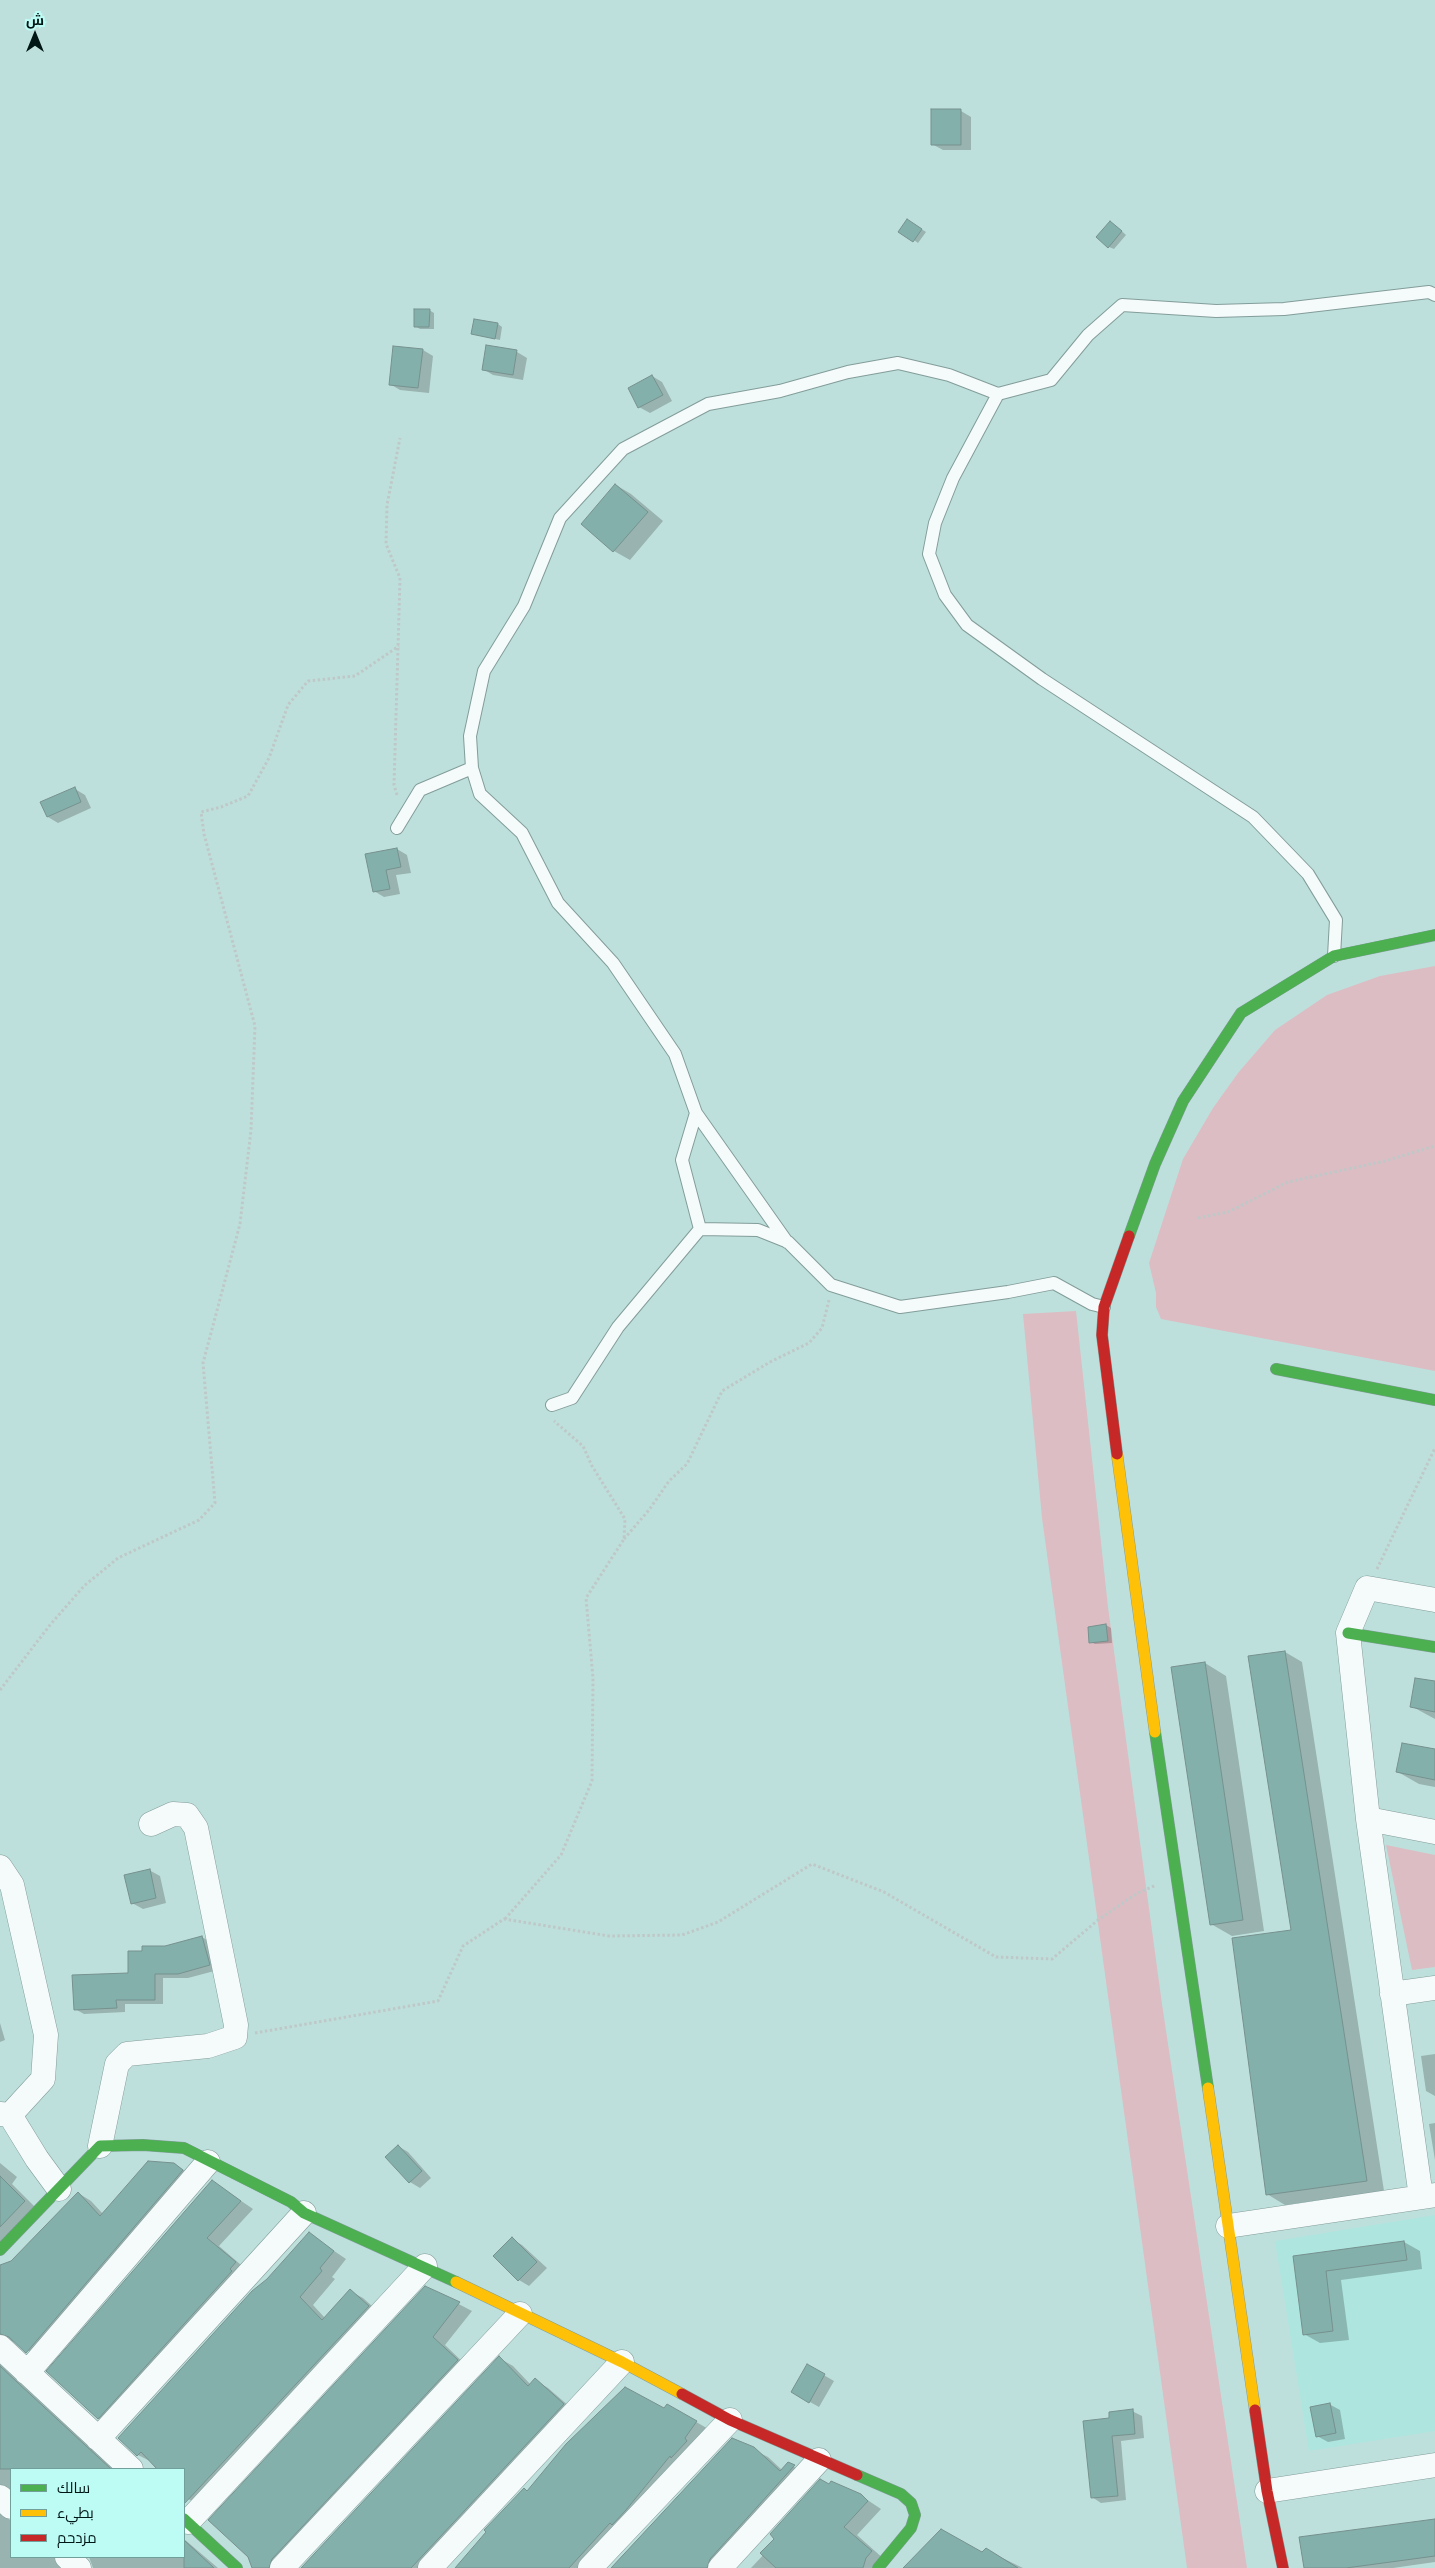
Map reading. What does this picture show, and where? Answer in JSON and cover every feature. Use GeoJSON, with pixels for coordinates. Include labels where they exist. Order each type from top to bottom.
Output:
{"type":"FeatureCollection","features":[{"type":"Feature","properties":{"kind":"street"},"geometry":{"type":"LineString","coordinates":[[1283,2568],[1267,2490],[1176,1875],[1114,1436],[1102,1335],[1104,1307],[1155,1164],[1183,1101],[1240,1013],[1334,956],[1435,934]]}},
{"type":"Feature","properties":{"kind":"street"},"geometry":{"type":"LineString","coordinates":[[1276,1369],[1435,1400]]}},
{"type":"Feature","properties":{"kind":"street"},"geometry":{"type":"LineString","coordinates":[[1228,2226],[1428,2196],[1392,1994],[1368,1819],[1348,1632],[1367,1588],[1435,1600]]}},
{"type":"Feature","properties":{"kind":"street"},"geometry":{"type":"LineString","coordinates":[[1348,1632],[1435,1647]]}},
{"type":"Feature","properties":{"kind":"street"},"geometry":{"type":"LineString","coordinates":[[0,2250],[100,2146],[117,2064],[127,2054],[208,2046],[235,2037],[236,2025],[196,1828],[187,1815],[173,1814],[151,1824]]}},
{"type":"Feature","properties":{"kind":"street"},"geometry":{"type":"LineString","coordinates":[[1368,1819],[1435,1832]]}},
{"type":"Feature","properties":{"kind":"street"},"geometry":{"type":"LineString","coordinates":[[0,1867],[12,1885],[46,2035],[43,2079],[5,2114],[59,2189]]}},
{"type":"Feature","properties":{"kind":"street"},"geometry":{"type":"LineString","coordinates":[[1392,1994],[1435,1988]]}},
{"type":"Feature","properties":{"kind":"street"},"geometry":{"type":"LineString","coordinates":[[100,2146],[143,2145],[184,2148],[208,2162],[291,2202],[304,2213],[425,2266],[520,2314],[622,2362],[730,2420],[901,2494],[911,2503],[915,2514],[911,2528],[878,2568]]}},
{"type":"Feature","properties":{"kind":"street"},"geometry":{"type":"LineString","coordinates":[[27,2373],[208,2162]]}},
{"type":"Feature","properties":{"kind":"street"},"geometry":{"type":"LineString","coordinates":[[98,2439],[304,2213]]}},
{"type":"Feature","properties":{"kind":"street"},"geometry":{"type":"LineString","coordinates":[[237,2568],[186,2520],[425,2266]]}},
{"type":"Feature","properties":{"kind":"street"},"geometry":{"type":"LineString","coordinates":[[282,2568],[520,2314]]}},
{"type":"Feature","properties":{"kind":"street"},"geometry":{"type":"LineString","coordinates":[[0,2347],[130,2468]]}},
{"type":"Feature","properties":{"kind":"street"},"geometry":{"type":"LineString","coordinates":[[430,2568],[622,2362]]}},
{"type":"Feature","properties":{"kind":"street"},"geometry":{"type":"LineString","coordinates":[[590,2568],[730,2420]]}},
{"type":"Feature","properties":{"kind":"street"},"geometry":{"type":"LineString","coordinates":[[720,2568],[819,2460]]}},
{"type":"Feature","properties":{"kind":"street"},"geometry":{"type":"LineString","coordinates":[[1267,2490],[1435,2465]]}},
{"type":"Feature","properties":{"kind":"street"},"geometry":{"type":"LineString","coordinates":[[0,2497],[10,2506]]}},
{"type":"Feature","properties":{"kind":"street"},"geometry":{"type":"LineString","coordinates":[[68,2558],[79,2568]]}},
{"type":"Feature","properties":{"kind":"lane"},"geometry":{"type":"LineString","coordinates":[[1104,1307],[1092,1304],[1054,1283],[1008,1292],[900,1307],[831,1286],[788,1242],[696,1113],[675,1054],[613,963],[558,903],[522,834],[480,794],[472,768],[470,736],[484,671],[524,606],[560,518],[623,449],[708,404],[780,391],[848,372],[898,363],[949,375],[998,394],[1051,380],[1088,336],[1122,304],[1216,311],[1284,309],[1429,292],[1435,296]]}},
{"type":"Feature","properties":{"kind":"lane"},"geometry":{"type":"LineString","coordinates":[[998,394],[954,478],[935,523],[929,554],[945,595],[968,625],[1042,679],[1254,818],[1308,874],[1336,920],[1334,956]]}},
{"type":"Feature","properties":{"kind":"lane"},"geometry":{"type":"LineString","coordinates":[[401,823],[420,790],[472,768]]}},
{"type":"Feature","properties":{"kind":"lane"},"geometry":{"type":"LineString","coordinates":[[696,1113],[682,1160],[700,1229]]}},
{"type":"Feature","properties":{"kind":"lane"},"geometry":{"type":"LineString","coordinates":[[700,1229],[758,1230],[788,1242]]}},
{"type":"Feature","properties":{"kind":"lane"},"geometry":{"type":"LineString","coordinates":[[552,1405],[572,1398],[618,1327],[700,1229]]}},
{"type":"Feature","properties":{"kind":"path"},"geometry":{"type":"LineString","coordinates":[[400,438],[387,505],[386,544],[400,578],[394,786],[401,823]]}},
{"type":"Feature","properties":{"kind":"path"},"geometry":{"type":"LineString","coordinates":[[0,1690],[50,1624],[84,1586],[118,1558],[199,1520],[215,1503],[203,1363],[214,1313],[240,1224],[251,1130],[255,1026],[204,834],[201,812],[221,808],[248,796],[270,758],[288,705],[308,681],[355,676],[399,646]]}},
{"type":"Feature","properties":{"kind":"path"},"geometry":{"type":"LineString","coordinates":[[1198,1218],[1228,1212],[1288,1182],[1385,1161],[1435,1146]]}},
{"type":"Feature","properties":{"kind":"path"},"geometry":{"type":"LineString","coordinates":[[235,2037],[438,2001],[463,1946],[504,1919],[561,1855],[592,1781],[593,1678],[586,1598],[624,1539],[649,1510],[669,1481],[687,1464],[722,1391],[770,1362],[808,1343],[822,1328],[831,1286]]}},
{"type":"Feature","properties":{"kind":"path"},"geometry":{"type":"LineString","coordinates":[[552,1405],[548,1415],[583,1446],[592,1466],[624,1519],[624,1539]]}},
{"type":"Feature","properties":{"kind":"path"},"geometry":{"type":"LineString","coordinates":[[1367,1588],[1435,1448]]}},
{"type":"Feature","properties":{"kind":"path"},"geometry":{"type":"LineString","coordinates":[[504,1919],[609,1936],[682,1935],[718,1922],[812,1864],[884,1892],[996,1957],[1052,1959],[1136,1894],[1176,1875]]}},
{"type":"Feature","properties":{"kind":"shaded area"},"geometry":{"type":"Polygon","coordinates":[[[1435,966],[1435,1371],[1161,1319],[1156,1307],[1156,1293],[1149,1263],[1183,1159],[1213,1108],[1238,1073],[1275,1030],[1327,995],[1380,976],[1435,966]]]}},
{"type":"Feature","properties":{"kind":"shaded area"},"geometry":{"type":"Polygon","coordinates":[[[1076,1311],[1108,1607],[1162,2004],[1247,2568],[1187,2568],[1042,1518],[1023,1314],[1076,1311]]]}},
{"type":"Feature","properties":{"kind":"shaded area"},"geometry":{"type":"Polygon","coordinates":[[[1386,1845],[1435,1855],[1435,1967],[1412,1970],[1386,1845]]]}},
{"type":"Feature","properties":{"kind":"shaded area"},"geometry":{"type":"Polygon","coordinates":[[[1435,2215],[1435,2431],[1309,2451],[1275,2241],[1435,2215]]]}},
{"type":"Feature","properties":{"kind":"building"},"geometry":{"type":"Polygon","coordinates":[[[931,109],[961,109],[961,145],[931,145],[931,109]]]}},
{"type":"Feature","properties":{"kind":"building"},"geometry":{"type":"Polygon","coordinates":[[[907,219],[922,229],[913,242],[898,232],[907,219]]]}},
{"type":"Feature","properties":{"kind":"building"},"geometry":{"type":"Polygon","coordinates":[[[1110,221],[1122,231],[1108,248],[1096,237],[1110,221]]]}},
{"type":"Feature","properties":{"kind":"building"},"geometry":{"type":"Polygon","coordinates":[[[414,309],[430,309],[429,327],[414,327],[414,309]]]}},
{"type":"Feature","properties":{"kind":"building"},"geometry":{"type":"Polygon","coordinates":[[[474,319],[498,323],[495,339],[471,334],[474,319]]]}},
{"type":"Feature","properties":{"kind":"building"},"geometry":{"type":"Polygon","coordinates":[[[486,345],[517,350],[513,375],[482,370],[486,345]]]}},
{"type":"Feature","properties":{"kind":"building"},"geometry":{"type":"Polygon","coordinates":[[[393,346],[423,349],[418,388],[389,385],[393,346]]]}},
{"type":"Feature","properties":{"kind":"building"},"geometry":{"type":"Polygon","coordinates":[[[652,375],[663,395],[638,408],[628,388],[652,375]]]}},
{"type":"Feature","properties":{"kind":"building"},"geometry":{"type":"Polygon","coordinates":[[[615,484],[648,512],[613,552],[581,524],[615,484]]]}},
{"type":"Feature","properties":{"kind":"building"},"geometry":{"type":"Polygon","coordinates":[[[75,787],[81,802],[47,817],[40,802],[75,787]]]}},
{"type":"Feature","properties":{"kind":"building"},"geometry":{"type":"Polygon","coordinates":[[[397,848],[401,867],[386,870],[390,889],[373,892],[365,854],[397,848]]]}},
{"type":"Feature","properties":{"kind":"building"},"geometry":{"type":"Polygon","coordinates":[[[1106,1624],[1108,1641],[1089,1643],[1088,1627],[1106,1624]]]}},
{"type":"Feature","properties":{"kind":"building"},"geometry":{"type":"Polygon","coordinates":[[[1285,1651],[1367,2181],[1266,2195],[1232,1938],[1291,1930],[1248,1656],[1285,1651]]]}},
{"type":"Feature","properties":{"kind":"building"},"geometry":{"type":"Polygon","coordinates":[[[1205,1662],[1243,1920],[1210,1925],[1171,1667],[1205,1662]]]}},
{"type":"Feature","properties":{"kind":"building"},"geometry":{"type":"Polygon","coordinates":[[[1415,1678],[1435,1681],[1435,1712],[1410,1707],[1415,1678]]]}},
{"type":"Feature","properties":{"kind":"building"},"geometry":{"type":"Polygon","coordinates":[[[1402,1743],[1435,1749],[1435,1780],[1396,1772],[1402,1743]]]}},
{"type":"Feature","properties":{"kind":"building"},"geometry":{"type":"Polygon","coordinates":[[[150,1869],[156,1898],[131,1904],[124,1875],[150,1869]]]}},
{"type":"Feature","properties":{"kind":"building"},"geometry":{"type":"Polygon","coordinates":[[[202,1936],[210,1965],[178,1974],[155,1974],[155,2000],[116,2000],[117,2008],[74,2010],[72,1975],[128,1973],[128,1951],[142,1951],[142,1946],[165,1946],[202,1936]]]}},
{"type":"Feature","properties":{"kind":"building"},"geometry":{"type":"Polygon","coordinates":[[[398,2145],[422,2171],[409,2183],[385,2157],[398,2145]]]}},
{"type":"Feature","properties":{"kind":"building"},"geometry":{"type":"Polygon","coordinates":[[[148,2161],[174,2163],[183,2170],[26,2353],[9,2337],[0,2334],[0,2265],[11,2261],[78,2192],[100,2216],[148,2161]]]}},
{"type":"Feature","properties":{"kind":"building"},"geometry":{"type":"Polygon","coordinates":[[[0,2176],[25,2201],[0,2227],[0,2176]]]}},
{"type":"Feature","properties":{"kind":"building"},"geometry":{"type":"Polygon","coordinates":[[[212,2180],[241,2201],[207,2238],[236,2262],[230,2269],[232,2271],[98,2419],[46,2371],[212,2180]]]}},
{"type":"Feature","properties":{"kind":"building"},"geometry":{"type":"Polygon","coordinates":[[[309,2232],[334,2251],[320,2268],[322,2271],[300,2297],[322,2320],[350,2289],[369,2306],[185,2503],[185,2468],[156,2468],[141,2452],[137,2456],[118,2438],[252,2291],[267,2279],[309,2232]]]}},
{"type":"Feature","properties":{"kind":"building"},"geometry":{"type":"Polygon","coordinates":[[[512,2237],[537,2262],[518,2281],[493,2256],[512,2237]]]}},
{"type":"Feature","properties":{"kind":"building"},"geometry":{"type":"Polygon","coordinates":[[[1404,2241],[1407,2260],[1326,2271],[1333,2331],[1303,2335],[1293,2256],[1404,2241]]]}},
{"type":"Feature","properties":{"kind":"building"},"geometry":{"type":"Polygon","coordinates":[[[425,2286],[460,2302],[433,2337],[458,2360],[272,2559],[269,2568],[252,2568],[248,2557],[208,2520],[425,2286]]]}},
{"type":"Feature","properties":{"kind":"building"},"geometry":{"type":"Polygon","coordinates":[[[499,2356],[528,2386],[535,2378],[564,2404],[411,2568],[301,2568],[499,2356]]]}},
{"type":"Feature","properties":{"kind":"building"},"geometry":{"type":"Polygon","coordinates":[[[807,2364],[825,2374],[809,2403],[791,2392],[807,2364]]]}},
{"type":"Feature","properties":{"kind":"building"},"geometry":{"type":"Polygon","coordinates":[[[0,2366],[110,2468],[10,2468],[0,2469],[0,2366]]]}},
{"type":"Feature","properties":{"kind":"building"},"geometry":{"type":"Polygon","coordinates":[[[625,2387],[664,2408],[667,2404],[697,2421],[685,2438],[687,2441],[671,2458],[670,2456],[612,2525],[610,2523],[569,2568],[455,2568],[486,2532],[484,2530],[524,2488],[527,2491],[566,2444],[625,2387]]]}},
{"type":"Feature","properties":{"kind":"building"},"geometry":{"type":"Polygon","coordinates":[[[1330,2403],[1336,2433],[1316,2437],[1310,2407],[1330,2403]]]}},
{"type":"Feature","properties":{"kind":"building"},"geometry":{"type":"Polygon","coordinates":[[[1133,2409],[1135,2434],[1112,2436],[1118,2496],[1091,2498],[1083,2421],[1109,2418],[1109,2412],[1133,2409]]]}},
{"type":"Feature","properties":{"kind":"building"},"geometry":{"type":"Polygon","coordinates":[[[732,2438],[754,2447],[780,2471],[788,2462],[795,2465],[710,2559],[707,2568],[611,2568],[732,2438]]]}},
{"type":"Feature","properties":{"kind":"building"},"geometry":{"type":"Polygon","coordinates":[[[820,2479],[829,2484],[831,2481],[861,2494],[868,2501],[844,2527],[872,2551],[866,2558],[863,2568],[776,2568],[760,2553],[774,2539],[770,2534],[820,2479]]]}},
{"type":"Feature","properties":{"kind":"building"},"geometry":{"type":"Polygon","coordinates":[[[1435,2519],[1435,2556],[1346,2568],[1304,2568],[1299,2537],[1435,2519]]]}},
{"type":"Feature","properties":{"kind":"building"},"geometry":{"type":"Polygon","coordinates":[[[941,2529],[982,2552],[986,2548],[1018,2568],[903,2568],[941,2529]]]}},
{"type":"Feature","properties":{"kind":"building"},"geometry":{"type":"Polygon","coordinates":[[[185,2541],[214,2568],[184,2568],[185,2541]]]}},
{"type":"Feature","properties":{"kind":"traffic: fast"},"geometry":{"type":"LineString","coordinates":[[1129,1236],[1155,1164],[1183,1101],[1241,1013],[1334,956],[1435,935]]}},
{"type":"Feature","properties":{"kind":"traffic: fast"},"geometry":{"type":"LineString","coordinates":[[1276,1369],[1435,1400]]}},
{"type":"Feature","properties":{"kind":"traffic: fast"},"geometry":{"type":"LineString","coordinates":[[1348,1633],[1435,1647]]}},
{"type":"Feature","properties":{"kind":"traffic: fast"},"geometry":{"type":"LineString","coordinates":[[1155,1732],[1208,2088]]}},
{"type":"Feature","properties":{"kind":"traffic: fast"},"geometry":{"type":"LineString","coordinates":[[0,2250],[100,2146],[143,2145],[184,2148],[291,2202],[304,2213],[456,2282]]}},
{"type":"Feature","properties":{"kind":"traffic: fast"},"geometry":{"type":"LineString","coordinates":[[857,2475],[901,2494],[911,2503],[915,2515],[911,2528],[878,2568]]}},
{"type":"Feature","properties":{"kind":"traffic: fast"},"geometry":{"type":"LineString","coordinates":[[185,2520],[237,2568]]}},
{"type":"Feature","properties":{"kind":"traffic: slow"},"geometry":{"type":"LineString","coordinates":[[1117,1454],[1155,1732]]}},
{"type":"Feature","properties":{"kind":"traffic: slow"},"geometry":{"type":"LineString","coordinates":[[1208,2088],[1255,2410]]}},
{"type":"Feature","properties":{"kind":"traffic: slow"},"geometry":{"type":"LineString","coordinates":[[456,2282],[622,2362],[682,2394]]}},
{"type":"Feature","properties":{"kind":"traffic: jam"},"geometry":{"type":"LineString","coordinates":[[1117,1454],[1102,1335],[1104,1307],[1129,1236]]}},
{"type":"Feature","properties":{"kind":"traffic: jam"},"geometry":{"type":"LineString","coordinates":[[682,2394],[730,2420],[857,2475]]}},
{"type":"Feature","properties":{"kind":"traffic: jam"},"geometry":{"type":"LineString","coordinates":[[1255,2410],[1267,2491],[1283,2568]]}}]}
